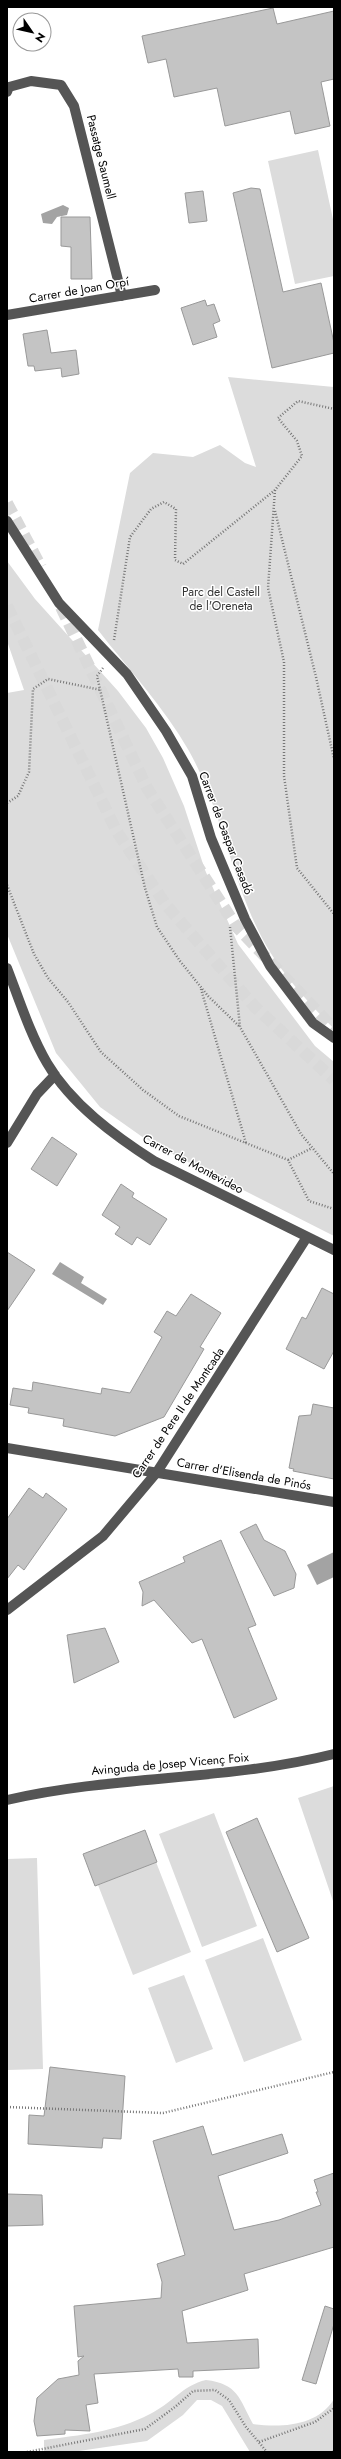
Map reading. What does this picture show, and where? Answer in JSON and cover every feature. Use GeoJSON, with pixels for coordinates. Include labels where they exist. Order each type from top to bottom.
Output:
{"type":"FeatureCollection","features":[{"type":"Feature","properties":{"kind":"street","name":"Passatge Saumell"},"geometry":{"type":"LineString","coordinates":[[7,92],[9,87],[31,81],[61,85],[74,106],[122,296]]}},
{"type":"Feature","properties":{"kind":"street","name":"Carrer de Joan Orpí"},"geometry":{"type":"LineString","coordinates":[[7,315],[155,290]]}},
{"type":"Feature","properties":{"kind":"street","name":"Carrer de Gaspar Casadó"},"geometry":{"type":"LineString","coordinates":[[7,521],[59,604],[106,661],[127,674],[162,725],[192,776],[214,845],[245,919],[270,966],[313,1023],[334,1038]]}},
{"type":"Feature","properties":{"kind":"street","name":"Carrer de Montevideo"},"geometry":{"type":"LineString","coordinates":[[7,968],[38,1045],[55,1075],[69,1093],[95,1117],[131,1146],[173,1171],[334,1250]]}},
{"type":"Feature","properties":{"kind":"street"},"geometry":{"type":"LineString","coordinates":[[7,1143],[37,1094],[55,1075]]}},
{"type":"Feature","properties":{"kind":"street","name":"Carrer de Pere II de Montcada"},"geometry":{"type":"LineString","coordinates":[[7,1610],[103,1536],[157,1472],[307,1237]]}},
{"type":"Feature","properties":{"kind":"street","name":"Carrer d'Elisenda de Pinós"},"geometry":{"type":"LineString","coordinates":[[7,1448],[334,1502]]}},
{"type":"Feature","properties":{"kind":"street","name":"Avinguda de Josep Vicenç Foix"},"geometry":{"type":"LineString","coordinates":[[7,1800],[81,1785],[241,1772],[292,1764],[334,1754]]}},
{"type":"Feature","properties":{"kind":"path"},"geometry":{"type":"LineString","coordinates":[[334,409],[298,401],[278,418],[297,441],[302,456],[275,490],[183,564],[175,560],[176,509],[164,502],[151,509],[130,537],[106,661],[97,676],[145,888],[157,927],[180,961],[201,987],[240,1027],[301,1134],[334,1174]]}},
{"type":"Feature","properties":{"kind":"path"},"geometry":{"type":"LineString","coordinates":[[275,490],[268,588],[284,662],[284,776],[297,868],[334,914]]}},
{"type":"Feature","properties":{"kind":"path"},"geometry":{"type":"LineString","coordinates":[[274,507],[316,677],[334,759]]}},
{"type":"Feature","properties":{"kind":"path"},"geometry":{"type":"LineString","coordinates":[[106,661],[109,670]]}},
{"type":"Feature","properties":{"kind":"path"},"geometry":{"type":"LineString","coordinates":[[7,803],[18,796],[29,772],[33,690],[48,679],[101,690]]}},
{"type":"Feature","properties":{"kind":"path"},"geometry":{"type":"LineString","coordinates":[[7,885],[34,954],[48,978],[68,1002],[101,1052],[143,1090],[179,1116],[288,1160],[309,1201],[334,1209]]}},
{"type":"Feature","properties":{"kind":"path"},"geometry":{"type":"LineString","coordinates":[[230,927],[240,1027]]}},
{"type":"Feature","properties":{"kind":"path"},"geometry":{"type":"LineString","coordinates":[[201,987],[246,1144]]}},
{"type":"Feature","properties":{"kind":"path"},"geometry":{"type":"LineString","coordinates":[[288,1160],[312,1148]]}},
{"type":"Feature","properties":{"kind":"path"},"geometry":{"type":"LineString","coordinates":[[7,2107],[164,2113],[334,2072]]}},
{"type":"Feature","properties":{"kind":"path"},"geometry":{"type":"LineString","coordinates":[[27,2452],[145,2429],[175,2408],[193,2390],[214,2390],[229,2400],[267,2452]]}},
{"type":"Feature","properties":{"kind":"path"},"geometry":{"type":"LineString","coordinates":[[260,2442],[315,2422],[334,2408]]}},
{"type":"Feature","properties":{"kind":"green space"},"geometry":{"type":"Polygon","coordinates":[[[318,150],[334,224],[334,276],[295,284],[268,161],[318,150]]]}},
{"type":"Feature","properties":{"kind":"green space","name":"Parc del Castell de l'Oreneta"},"geometry":{"type":"Polygon","coordinates":[[[228,377],[334,387],[334,1029],[308,1002],[284,973],[257,929],[237,878],[211,800],[189,751],[169,719],[98,630],[130,473],[153,453],[193,457],[220,445],[245,463],[256,467],[228,377]]]}},
{"type":"Feature","properties":{"kind":"green space"},"geometry":{"type":"Polygon","coordinates":[[[7,561],[35,599],[118,691],[146,728],[163,758],[184,806],[205,870],[238,944],[315,1046],[334,1062],[334,1236],[178,1157],[141,1136],[100,1107],[56,1053],[7,934],[7,693],[24,690],[7,641],[7,561]]]}},
{"type":"Feature","properties":{"kind":"green space"},"geometry":{"type":"Polygon","coordinates":[[[334,1786],[334,1904],[298,1798],[334,1786]]]}},
{"type":"Feature","properties":{"kind":"green space"},"geometry":{"type":"Polygon","coordinates":[[[214,1813],[257,1926],[202,1947],[159,1834],[214,1813]]]}},
{"type":"Feature","properties":{"kind":"green space"},"geometry":{"type":"Polygon","coordinates":[[[37,1858],[43,2069],[7,2070],[7,1859],[37,1858]]]}},
{"type":"Feature","properties":{"kind":"green space"},"geometry":{"type":"Polygon","coordinates":[[[156,1862],[191,1952],[133,1975],[98,1885],[156,1862]]]}},
{"type":"Feature","properties":{"kind":"green space"},"geometry":{"type":"Polygon","coordinates":[[[263,1938],[302,2040],[244,2062],[205,1960],[263,1938]]]}},
{"type":"Feature","properties":{"kind":"green space"},"geometry":{"type":"Polygon","coordinates":[[[184,1975],[213,2049],[176,2063],[148,1988],[184,1975]]]}},
{"type":"Feature","properties":{"kind":"green space"},"geometry":{"type":"Polygon","coordinates":[[[206,2380],[217,2382],[231,2389],[240,2400],[253,2424],[275,2426],[309,2420],[319,2415],[334,2399],[334,2452],[250,2452],[222,2406],[211,2400],[197,2400],[183,2415],[147,2441],[72,2452],[44,2452],[44,2440],[98,2432],[124,2425],[150,2414],[190,2386],[206,2380]]]}},
{"type":"Feature","properties":{"kind":"shaded area"},"geometry":{"type":"Polygon","coordinates":[[[63,205],[69,208],[67,215],[57,217],[52,224],[43,223],[41,214],[63,205]]]}},
{"type":"Feature","properties":{"kind":"shaded area"},"geometry":{"type":"Polygon","coordinates":[[[60,1262],[84,1277],[81,1283],[107,1299],[103,1305],[52,1274],[60,1262]]]}},
{"type":"Feature","properties":{"kind":"shaded area"},"geometry":{"type":"Polygon","coordinates":[[[334,1552],[334,1577],[317,1585],[307,1565],[334,1552]]]}},
{"type":"Feature","properties":{"kind":"building"},"geometry":{"type":"Polygon","coordinates":[[[273,8],[277,24],[334,11],[334,79],[321,82],[330,126],[295,134],[290,111],[225,126],[217,88],[174,97],[166,59],[148,63],[142,36],[273,8]]]}},
{"type":"Feature","properties":{"kind":"building"},"geometry":{"type":"Polygon","coordinates":[[[251,188],[260,189],[283,292],[321,283],[334,343],[334,353],[272,368],[233,193],[251,188]]]}},
{"type":"Feature","properties":{"kind":"building"},"geometry":{"type":"Polygon","coordinates":[[[203,191],[207,221],[189,223],[185,193],[203,191]]]}},
{"type":"Feature","properties":{"kind":"building"},"geometry":{"type":"Polygon","coordinates":[[[61,217],[90,217],[92,279],[71,279],[71,247],[61,246],[61,217]]]}},
{"type":"Feature","properties":{"kind":"building"},"geometry":{"type":"Polygon","coordinates":[[[205,300],[207,306],[214,304],[220,321],[213,324],[217,337],[193,345],[181,308],[205,300]]]}},
{"type":"Feature","properties":{"kind":"building"},"geometry":{"type":"Polygon","coordinates":[[[47,330],[51,353],[76,350],[79,374],[62,377],[61,368],[35,371],[34,366],[28,366],[23,334],[47,330]]]}},
{"type":"Feature","properties":{"kind":"building"},"geometry":{"type":"Polygon","coordinates":[[[52,1137],[77,1154],[57,1186],[31,1169],[52,1137]]]}},
{"type":"Feature","properties":{"kind":"building"},"geometry":{"type":"Polygon","coordinates":[[[121,1184],[134,1193],[132,1197],[167,1219],[150,1245],[137,1237],[132,1245],[115,1234],[120,1227],[102,1215],[121,1184]]]}},
{"type":"Feature","properties":{"kind":"building"},"geometry":{"type":"Polygon","coordinates":[[[7,1252],[35,1270],[7,1311],[7,1252]]]}},
{"type":"Feature","properties":{"kind":"building"},"geometry":{"type":"Polygon","coordinates":[[[322,1288],[334,1294],[334,1351],[324,1369],[286,1349],[302,1317],[306,1319],[322,1288]]]}},
{"type":"Feature","properties":{"kind":"building"},"geometry":{"type":"Polygon","coordinates":[[[191,1294],[221,1313],[200,1347],[204,1349],[164,1417],[115,1436],[63,1426],[64,1419],[28,1413],[29,1408],[10,1405],[13,1388],[32,1391],[33,1382],[101,1394],[102,1388],[130,1393],[162,1337],[154,1332],[167,1311],[176,1316],[191,1294]]]}},
{"type":"Feature","properties":{"kind":"building"},"geometry":{"type":"Polygon","coordinates":[[[313,1404],[334,1408],[334,1479],[293,1471],[294,1469],[289,1468],[299,1416],[311,1415],[313,1404]]]}},
{"type":"Feature","properties":{"kind":"building"},"geometry":{"type":"Polygon","coordinates":[[[29,1488],[43,1498],[46,1493],[67,1509],[24,1570],[18,1565],[7,1579],[7,1519],[29,1488]]]}},
{"type":"Feature","properties":{"kind":"building"},"geometry":{"type":"Polygon","coordinates":[[[256,1524],[264,1540],[285,1551],[296,1574],[294,1588],[274,1596],[240,1532],[256,1524]]]}},
{"type":"Feature","properties":{"kind":"building"},"geometry":{"type":"Polygon","coordinates":[[[221,1540],[256,1625],[248,1628],[277,1699],[234,1718],[202,1639],[192,1643],[154,1600],[142,1606],[143,1592],[139,1582],[185,1562],[183,1557],[221,1540]]]}},
{"type":"Feature","properties":{"kind":"building"},"geometry":{"type":"Polygon","coordinates":[[[105,1628],[119,1662],[74,1683],[67,1635],[105,1628]]]}},
{"type":"Feature","properties":{"kind":"building"},"geometry":{"type":"Polygon","coordinates":[[[257,1818],[309,1938],[277,1952],[226,1832],[257,1818]]]}},
{"type":"Feature","properties":{"kind":"building"},"geometry":{"type":"Polygon","coordinates":[[[145,1830],[157,1862],[95,1886],[83,1854],[145,1830]]]}},
{"type":"Feature","properties":{"kind":"building"},"geometry":{"type":"Polygon","coordinates":[[[50,2067],[125,2076],[121,2139],[103,2138],[102,2148],[28,2144],[29,2115],[44,2116],[50,2067]]]}},
{"type":"Feature","properties":{"kind":"building"},"geometry":{"type":"Polygon","coordinates":[[[203,2126],[212,2155],[282,2134],[288,2153],[218,2176],[234,2230],[279,2220],[321,2205],[316,2192],[318,2192],[314,2180],[334,2173],[334,2247],[244,2274],[248,2290],[182,2311],[187,2343],[258,2339],[259,2368],[193,2371],[193,2377],[179,2377],[178,2369],[94,2374],[98,2403],[86,2405],[90,2431],[65,2430],[65,2434],[37,2436],[34,2421],[37,2398],[58,2379],[79,2375],[78,2361],[84,2356],[78,2357],[74,2306],[161,2298],[162,2282],[157,2264],[185,2255],[153,2141],[203,2126]]]}},
{"type":"Feature","properties":{"kind":"building"},"geometry":{"type":"Polygon","coordinates":[[[7,2194],[42,2195],[43,2225],[7,2226],[7,2194]]]}},
{"type":"Feature","properties":{"kind":"building"},"geometry":{"type":"Polygon","coordinates":[[[325,2306],[334,2309],[334,2324],[316,2384],[302,2380],[325,2306]]]}},
{"type":"Feature","properties":{"kind":"tunnel"},"geometry":{"type":"LineString","coordinates":[[7,503],[41,567]]}},
{"type":"Feature","properties":{"kind":"tunnel"},"geometry":{"type":"LineString","coordinates":[[7,606],[117,832],[166,905],[255,1007],[334,1080]]}},
{"type":"Feature","properties":{"kind":"tunnel"},"geometry":{"type":"LineString","coordinates":[[61,607],[147,788],[236,926],[334,1029]]}}]}
